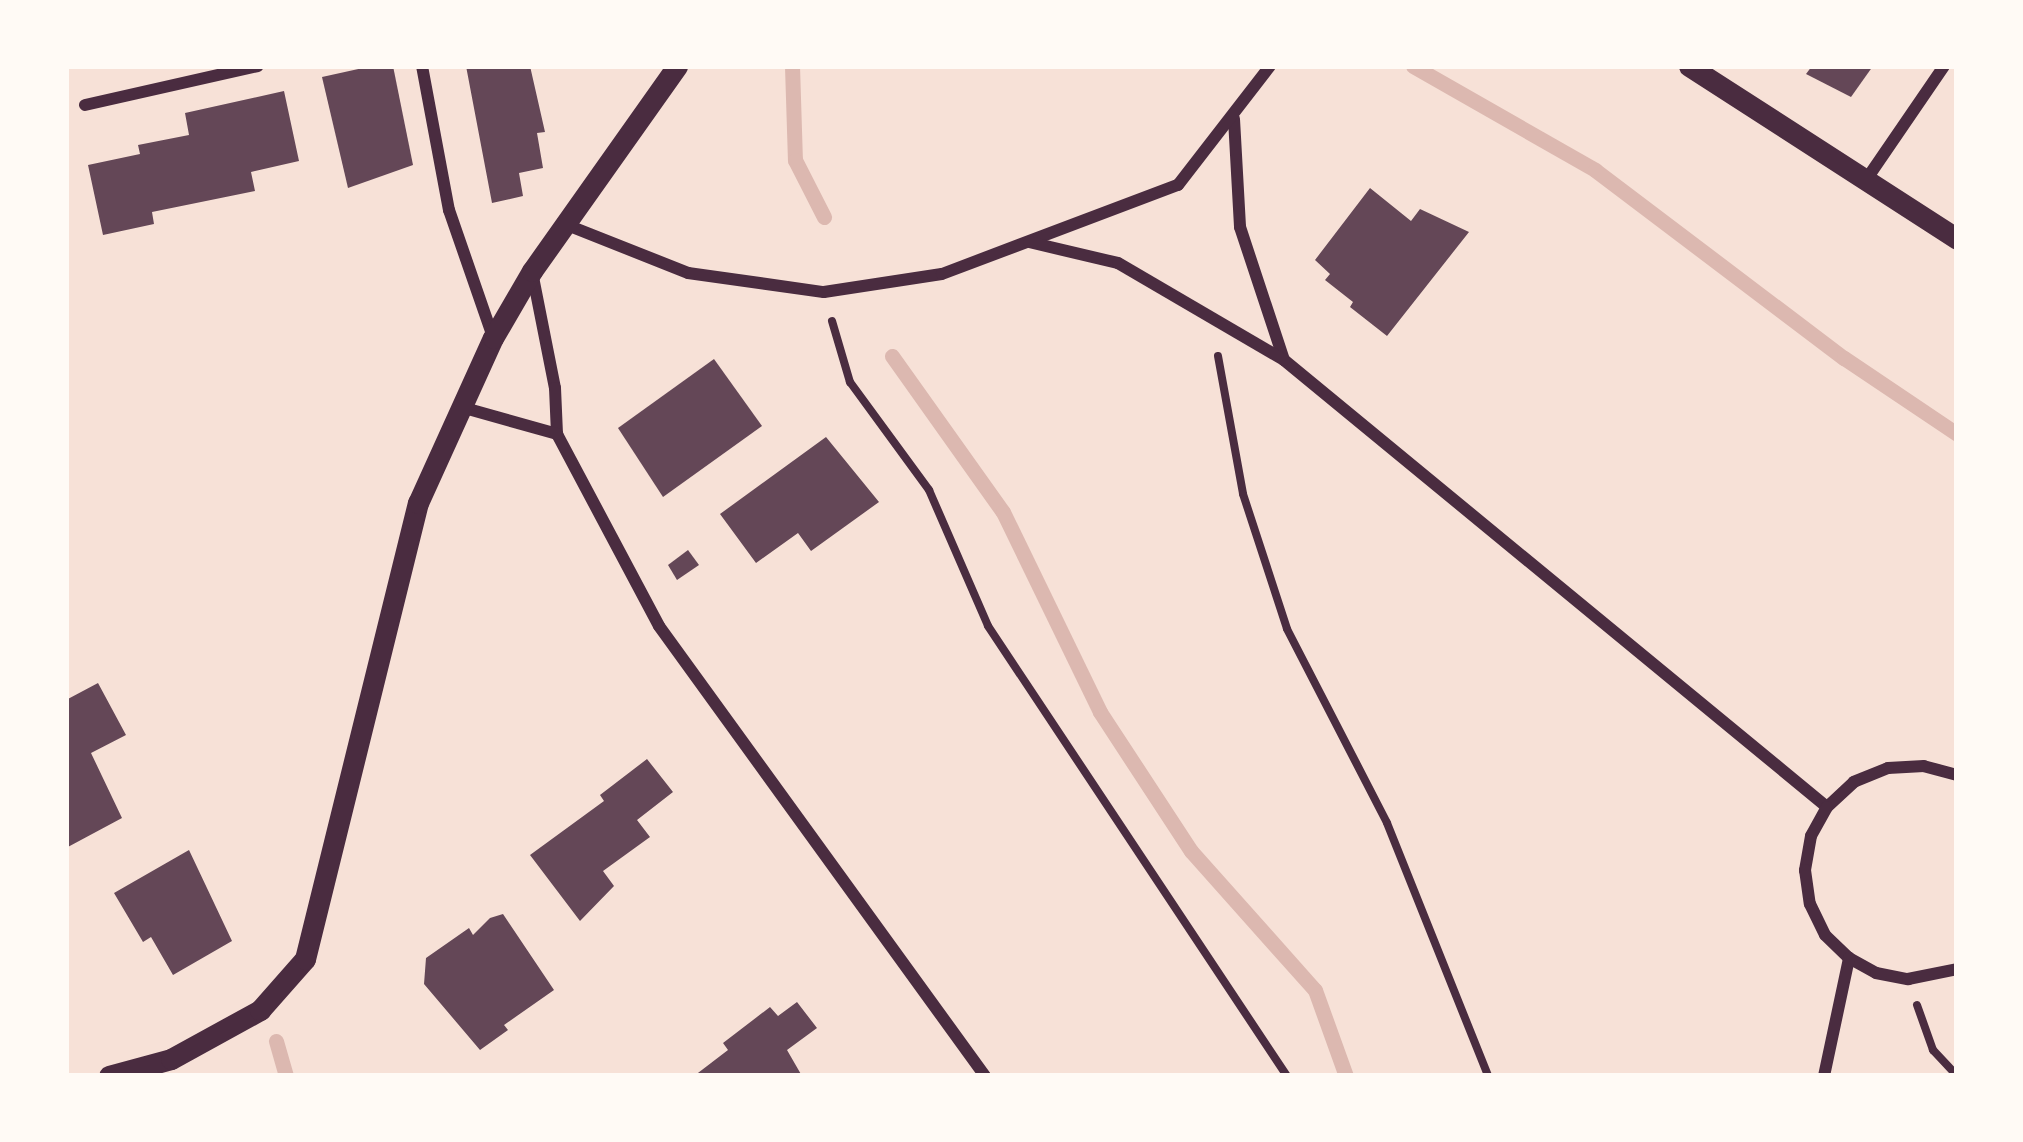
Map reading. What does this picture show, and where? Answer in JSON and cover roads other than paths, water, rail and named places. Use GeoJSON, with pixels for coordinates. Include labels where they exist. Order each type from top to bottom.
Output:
{"type":"FeatureCollection","features":[{"type":"Feature","properties":{"kind":"street"},"geometry":{"type":"LineString","coordinates":[[85,105],[258,66]]}},
{"type":"Feature","properties":{"kind":"street"},"geometry":{"type":"LineString","coordinates":[[422,66],[449,210],[493,338]]}},
{"type":"Feature","properties":{"kind":"street"},"geometry":{"type":"LineString","coordinates":[[110,1076],[171,1059],[260,1010],[305,959],[412,523],[460,407],[493,338],[562,223],[677,66]]}},
{"type":"Feature","properties":{"kind":"street"},"geometry":{"type":"LineString","coordinates":[[562,223],[688,273],[824,292],[942,274],[1178,185],[1234,119],[1270,66]]}},
{"type":"Feature","properties":{"kind":"street"},"geometry":{"type":"LineString","coordinates":[[1689,66],[1957,239]]}},
{"type":"Feature","properties":{"kind":"street"},"geometry":{"type":"LineString","coordinates":[[1866,180],[1944,66]]}},
{"type":"Feature","properties":{"kind":"street"},"geometry":{"type":"LineString","coordinates":[[1234,119],[1240,227],[1284,360]]}},
{"type":"Feature","properties":{"kind":"street"},"geometry":{"type":"LineString","coordinates":[[1028,242],[1118,263],[1284,360],[1827,807]]}},
{"type":"Feature","properties":{"kind":"street"},"geometry":{"type":"LineString","coordinates":[[532,271],[555,388],[557,434],[659,626],[985,1076]]}},
{"type":"Feature","properties":{"kind":"street"},"geometry":{"type":"LineString","coordinates":[[460,407],[557,434]]}},
{"type":"Feature","properties":{"kind":"street"},"geometry":{"type":"LineString","coordinates":[[1957,775],[1924,766],[1888,768],[1854,782],[1827,807],[1811,836],[1805,870],[1810,904],[1825,934],[1849,958],[1876,973],[1908,980],[1957,969]]}},
{"type":"Feature","properties":{"kind":"street"},"geometry":{"type":"LineString","coordinates":[[1824,1076],[1849,958]]}},
{"type":"Feature","properties":{"kind":"waterway"},"geometry":{"type":"LineString","coordinates":[[792,66],[795,160],[824,217]]}},
{"type":"Feature","properties":{"kind":"waterway"},"geometry":{"type":"LineString","coordinates":[[1413,66],[1595,170],[1844,358],[1957,434]]}},
{"type":"Feature","properties":{"kind":"waterway"},"geometry":{"type":"LineString","coordinates":[[892,356],[1003,512],[1100,712],[1191,851],[1315,990],[1346,1076]]}},
{"type":"Feature","properties":{"kind":"waterway"},"geometry":{"type":"LineString","coordinates":[[276,1041],[286,1076]]}}]}
